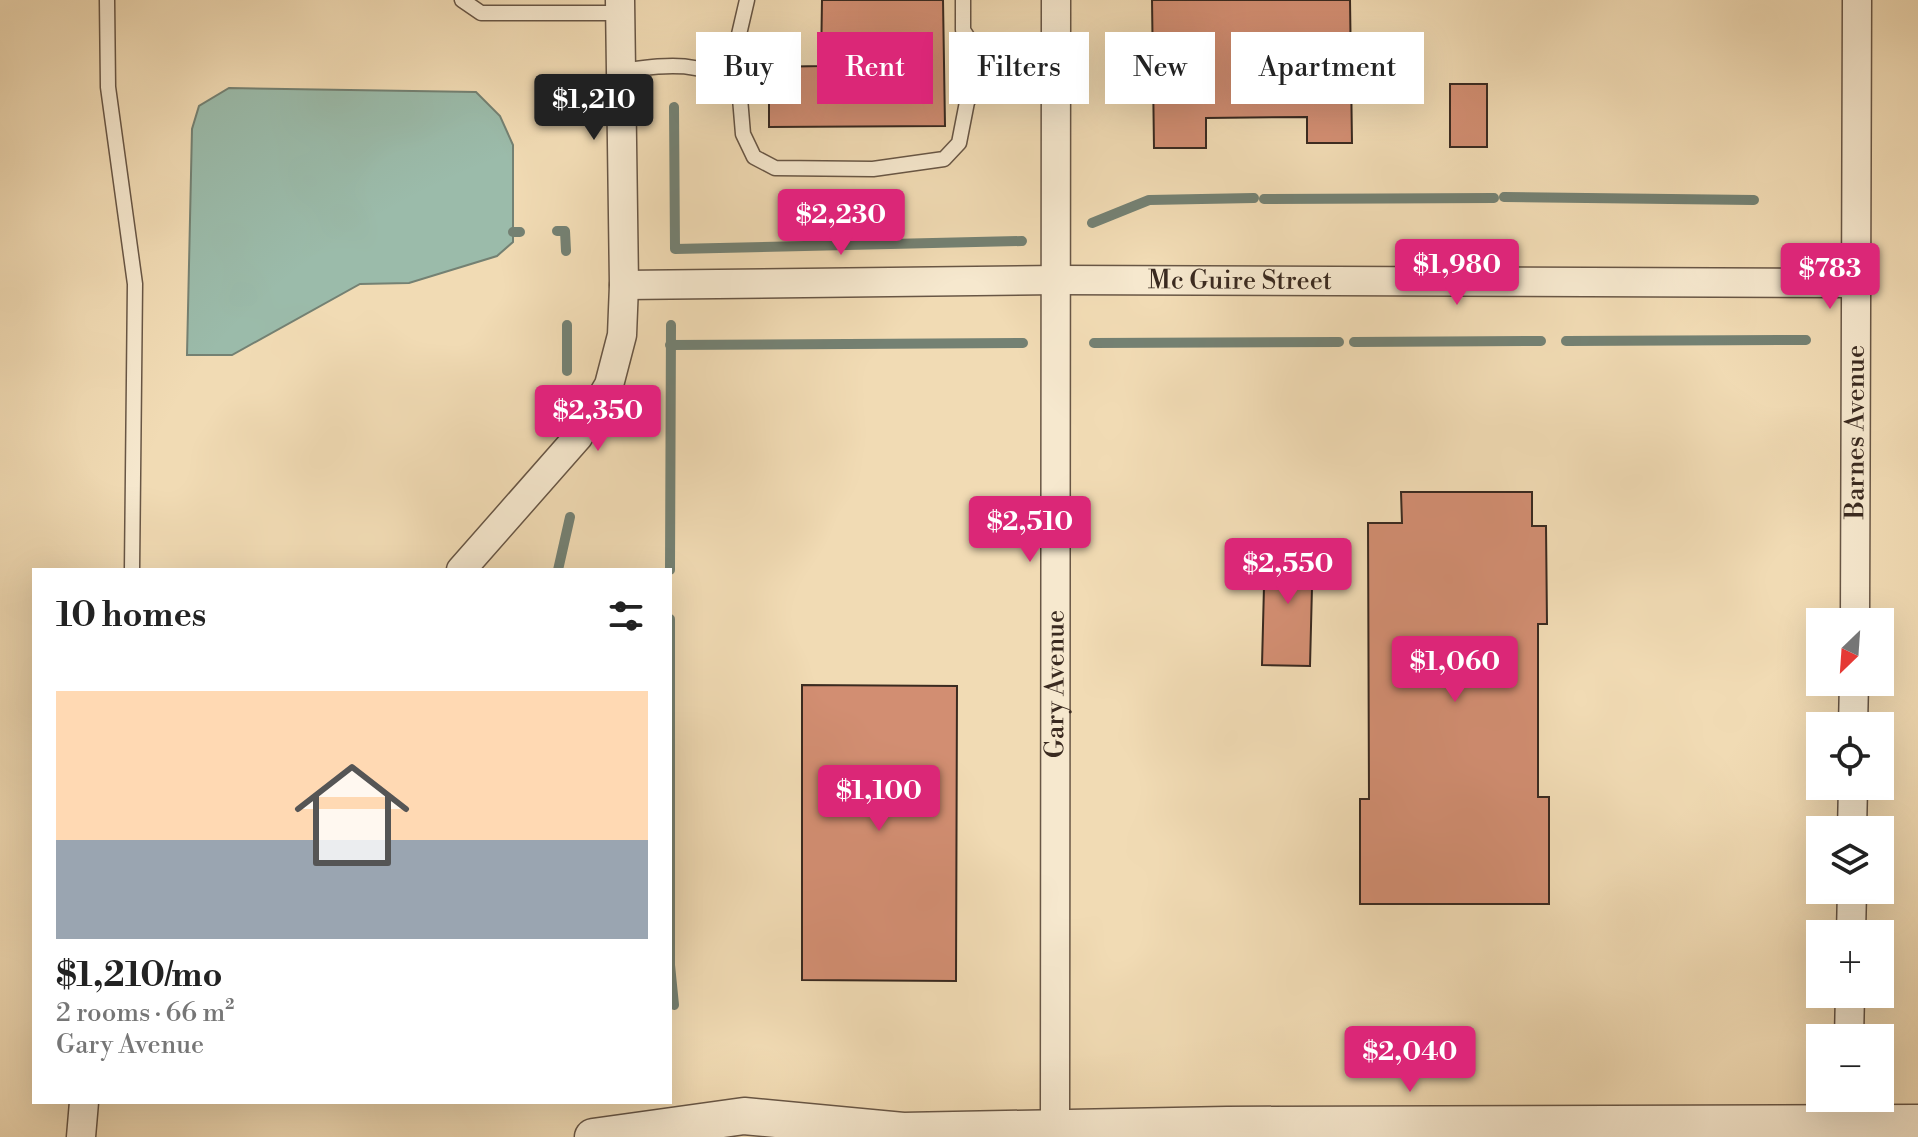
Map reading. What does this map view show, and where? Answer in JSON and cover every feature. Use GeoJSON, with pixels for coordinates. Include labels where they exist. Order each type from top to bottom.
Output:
{"type":"FeatureCollection","features":[{"type":"Feature","properties":{"kind":"street","name":"Gary Avenue"},"geometry":{"type":"LineString","coordinates":[[1056,0],[1056,32]]}},
{"type":"Feature","properties":{"kind":"street","name":"Barnes Avenue"},"geometry":{"type":"LineString","coordinates":[[1855,608],[1857,0]]}},
{"type":"Feature","properties":{"kind":"street"},"geometry":{"type":"LineString","coordinates":[[463,568],[578,437],[609,385],[622,335],[624,285],[620,7]]}},
{"type":"Feature","properties":{"kind":"street","name":"Gary Avenue"},"geometry":{"type":"LineString","coordinates":[[1055,1128],[1056,104]]}},
{"type":"Feature","properties":{"kind":"street","name":"Mc Guire Street"},"geometry":{"type":"LineString","coordinates":[[624,285],[1058,280],[1856,283]]}},
{"type":"Feature","properties":{"kind":"street"},"geometry":{"type":"LineString","coordinates":[[81,1137],[84,1104]]}},
{"type":"Feature","properties":{"kind":"street"},"geometry":{"type":"LineString","coordinates":[[593,1137],[744,1116],[890,1134],[1055,1128],[1846,1119],[1918,1123]]}},
{"type":"Feature","properties":{"kind":"lane"},"geometry":{"type":"LineString","coordinates":[[107,0],[108,87],[135,284],[132,568]]}},
{"type":"Feature","properties":{"kind":"lane"},"geometry":{"type":"LineString","coordinates":[[462,0],[481,13],[620,7]]}},
{"type":"Feature","properties":{"kind":"lane"},"geometry":{"type":"LineString","coordinates":[[740,32],[747,0]]}},
{"type":"Feature","properties":{"kind":"lane"},"geometry":{"type":"LineString","coordinates":[[963,0],[964,32]]}},
{"type":"Feature","properties":{"kind":"lane"},"geometry":{"type":"LineString","coordinates":[[619,71],[679,64],[696,67]]}},
{"type":"Feature","properties":{"kind":"lane"},"geometry":{"type":"LineString","coordinates":[[740,104],[743,134],[754,157],[775,168],[873,169],[944,159],[959,143],[967,104]]}},
{"type":"Feature","properties":{"kind":"shaded area"},"geometry":{"type":"Polygon","coordinates":[[[229,88],[476,92],[500,116],[513,145],[513,242],[497,256],[409,283],[360,284],[232,355],[187,355],[192,129],[199,106],[229,88]]]}},
{"type":"Feature","properties":{"kind":"building"},"geometry":{"type":"Polygon","coordinates":[[[822,0],[943,0],[945,126],[769,127],[769,104],[801,104],[801,66],[817,66],[817,104],[933,104],[933,32],[822,32],[822,0]]]}},
{"type":"Feature","properties":{"kind":"building"},"geometry":{"type":"Polygon","coordinates":[[[1152,0],[1350,0],[1350,32],[1231,32],[1231,104],[1351,104],[1352,143],[1307,143],[1307,117],[1206,118],[1206,148],[1154,148],[1153,104],[1215,104],[1215,32],[1152,32],[1152,0]]]}},
{"type":"Feature","properties":{"kind":"building"},"geometry":{"type":"Polygon","coordinates":[[[1450,84],[1487,84],[1487,147],[1450,147],[1450,84]]]}},
{"type":"Feature","properties":{"kind":"building"},"geometry":{"type":"Polygon","coordinates":[[[1401,492],[1532,492],[1532,526],[1546,526],[1547,624],[1538,624],[1538,797],[1549,797],[1549,904],[1360,904],[1360,799],[1369,799],[1368,523],[1402,523],[1401,492]]]}},
{"type":"Feature","properties":{"kind":"building"},"geometry":{"type":"Polygon","coordinates":[[[1265,547],[1313,548],[1310,666],[1262,665],[1265,547]]]}},
{"type":"Feature","properties":{"kind":"building"},"geometry":{"type":"Polygon","coordinates":[[[802,685],[957,686],[956,981],[802,980],[802,685]]]}},
{"type":"Feature","properties":{"kind":"waterway"},"geometry":{"type":"LineString","coordinates":[[674,107],[675,249],[1022,241]]}},
{"type":"Feature","properties":{"kind":"waterway"},"geometry":{"type":"LineString","coordinates":[[1504,197],[1754,200]]}},
{"type":"Feature","properties":{"kind":"waterway"},"geometry":{"type":"LineString","coordinates":[[1092,223],[1149,200],[1254,198]]}},
{"type":"Feature","properties":{"kind":"waterway"},"geometry":{"type":"LineString","coordinates":[[1264,199],[1494,198]]}},
{"type":"Feature","properties":{"kind":"waterway"},"geometry":{"type":"LineString","coordinates":[[557,231],[565,231],[566,251]]}},
{"type":"Feature","properties":{"kind":"waterway"},"geometry":{"type":"LineString","coordinates":[[513,232],[520,232]]}},
{"type":"Feature","properties":{"kind":"waterway"},"geometry":{"type":"LineString","coordinates":[[567,325],[567,371]]}},
{"type":"Feature","properties":{"kind":"waterway"},"geometry":{"type":"LineString","coordinates":[[670,568],[671,325]]}},
{"type":"Feature","properties":{"kind":"waterway"},"geometry":{"type":"LineString","coordinates":[[1566,341],[1806,340]]}},
{"type":"Feature","properties":{"kind":"waterway"},"geometry":{"type":"LineString","coordinates":[[1354,342],[1541,341]]}},
{"type":"Feature","properties":{"kind":"waterway"},"geometry":{"type":"LineString","coordinates":[[1094,343],[1339,342]]}},
{"type":"Feature","properties":{"kind":"waterway"},"geometry":{"type":"LineString","coordinates":[[670,345],[1023,343]]}},
{"type":"Feature","properties":{"kind":"waterway"},"geometry":{"type":"LineString","coordinates":[[558,568],[570,517]]}},
{"type":"Feature","properties":{"kind":"waterway"},"geometry":{"type":"LineString","coordinates":[[672,985],[674,1005]]}}]}
